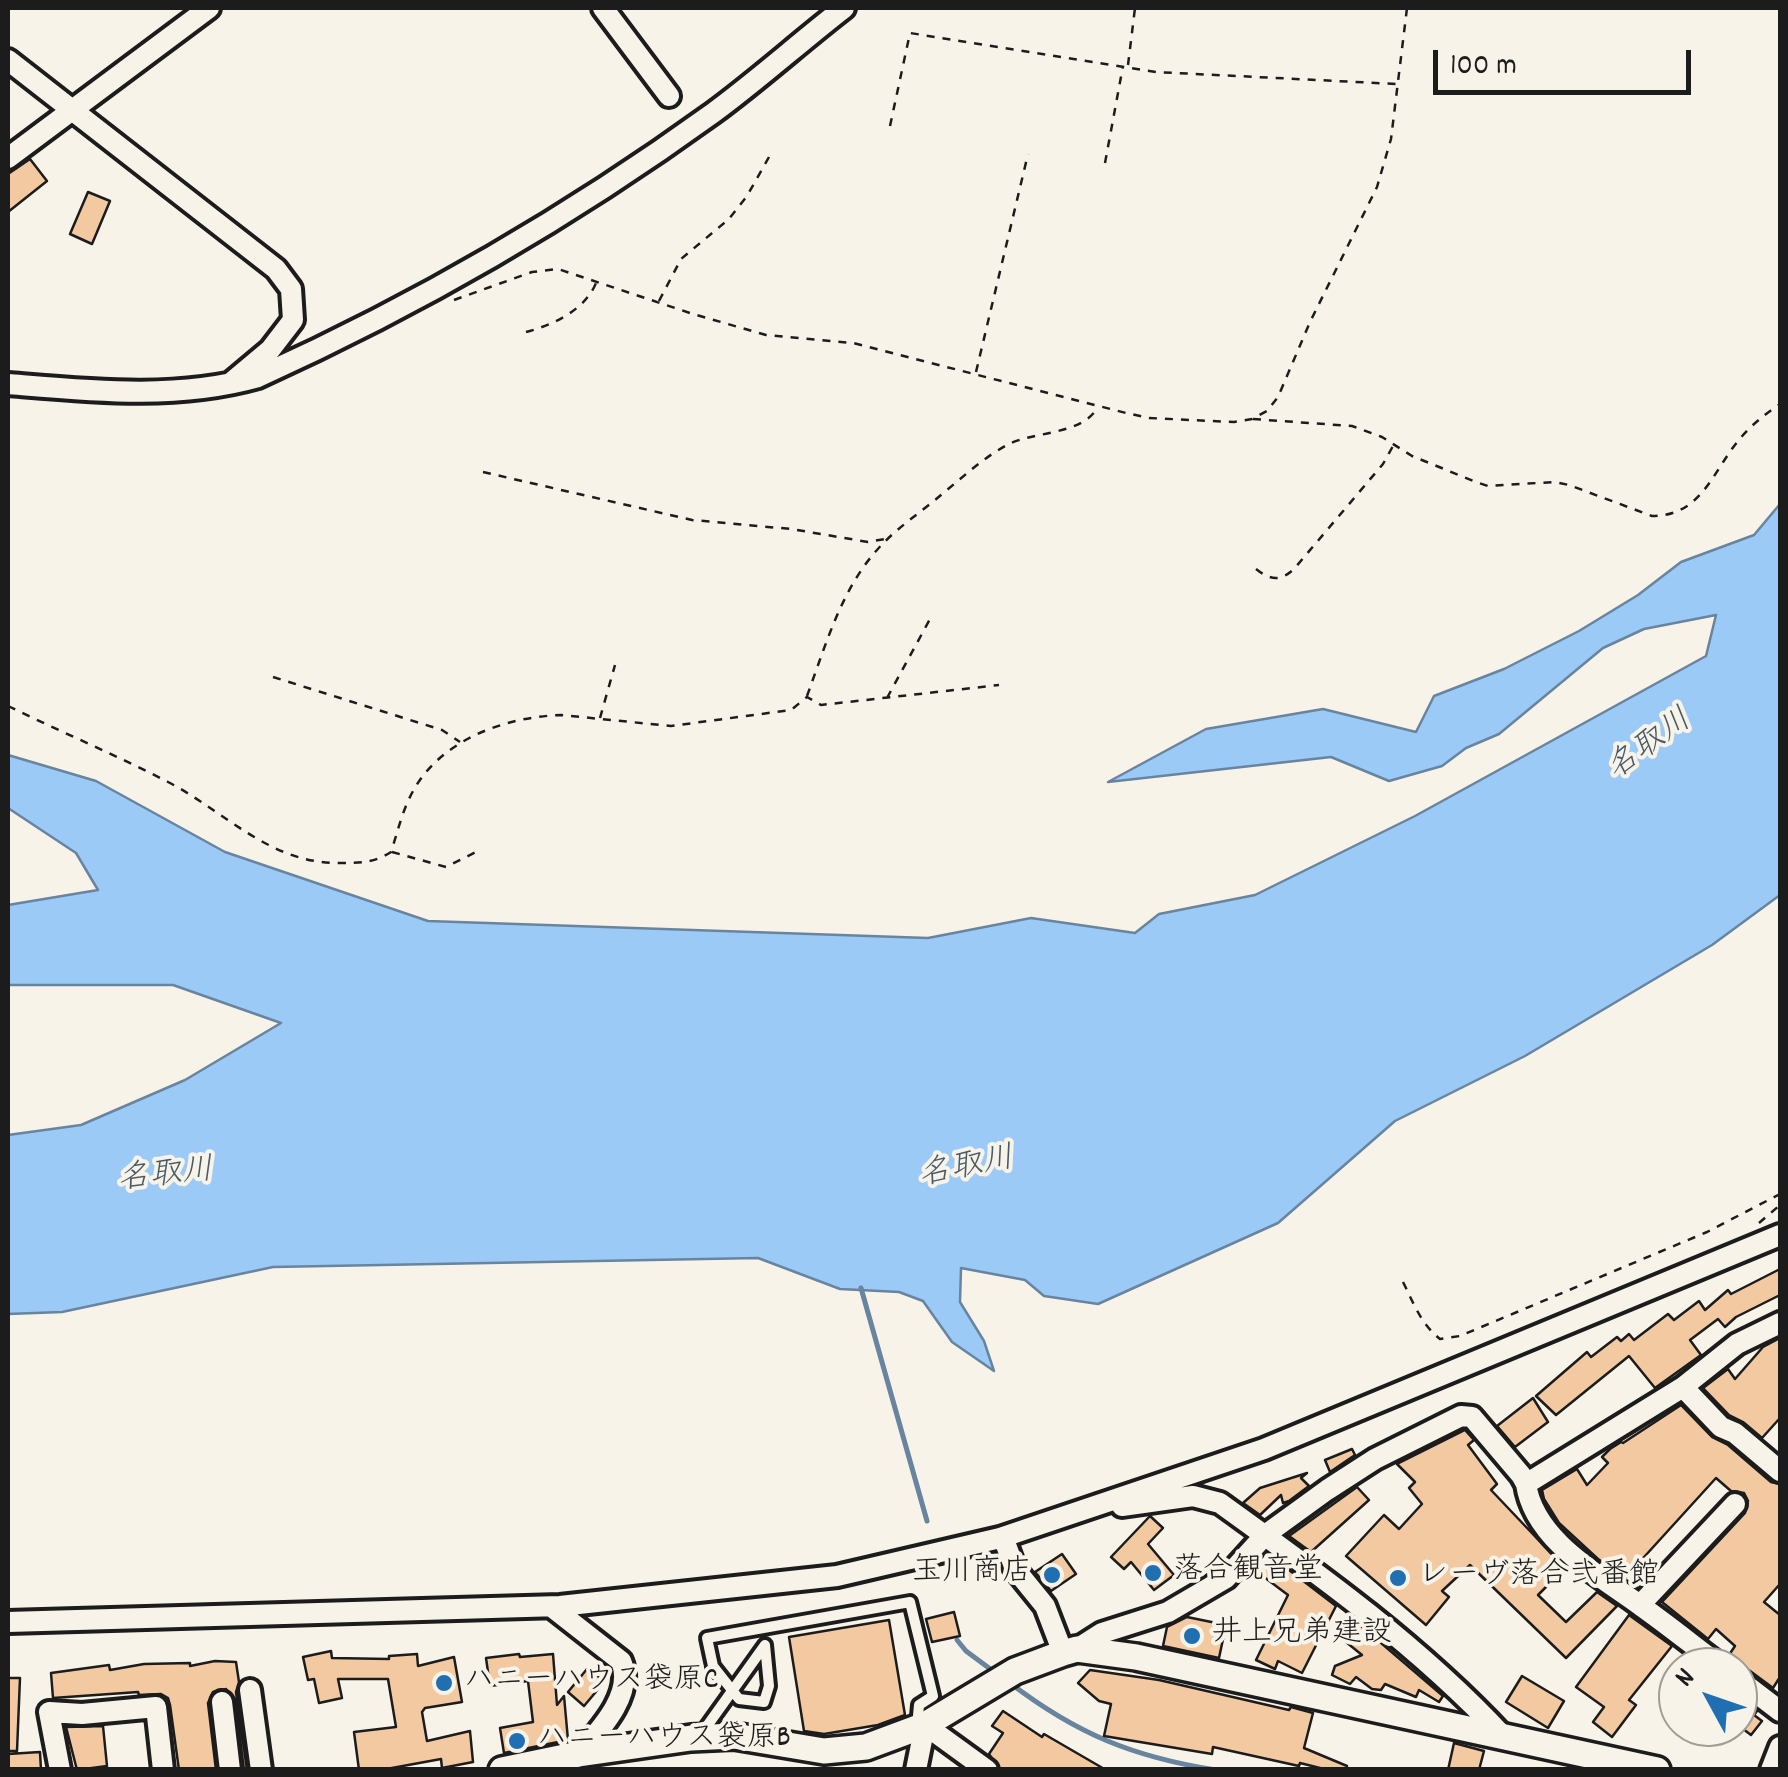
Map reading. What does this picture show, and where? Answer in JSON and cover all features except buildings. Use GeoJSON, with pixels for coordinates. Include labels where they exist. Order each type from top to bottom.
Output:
{"type":"FeatureCollection","features":[{"type":"Feature","properties":{"kind":"street"},"geometry":{"type":"LineString","coordinates":[[8,158],[209,8]]}},
{"type":"Feature","properties":{"kind":"street"},"geometry":{"type":"LineString","coordinates":[[603,8],[669,96]]}},
{"type":"Feature","properties":{"kind":"street"},"geometry":{"type":"LineString","coordinates":[[8,384],[163,393],[231,385],[258,377],[309,354],[547,223],[715,111],[844,8]]}},
{"type":"Feature","properties":{"kind":"street"},"geometry":{"type":"LineString","coordinates":[[8,60],[276,269],[291,289],[293,320],[270,350],[236,376],[231,385]]}},
{"type":"Feature","properties":{"kind":"street"},"geometry":{"type":"LineString","coordinates":[[8,1622],[552,1606],[837,1576],[1004,1537],[1264,1449],[1780,1235]]}},
{"type":"Feature","properties":{"kind":"street"},"geometry":{"type":"LineString","coordinates":[[1526,1484],[1683,1387],[1737,1344],[1780,1323]]}},
{"type":"Feature","properties":{"kind":"street"},"geometry":{"type":"LineString","coordinates":[[1683,1387],[1721,1426],[1780,1471]]}},
{"type":"Feature","properties":{"kind":"street"},"geometry":{"type":"LineString","coordinates":[[502,1770],[597,1758],[699,1738],[734,1736],[824,1751],[866,1746],[921,1726],[1015,1672],[1070,1651],[1102,1633],[1168,1612],[1226,1578],[1265,1536],[1375,1459],[1461,1416],[1472,1417],[1526,1484],[1528,1498],[1540,1521],[1596,1575],[1696,1647]]}},
{"type":"Feature","properties":{"kind":"street"},"geometry":{"type":"LineString","coordinates":[[1106,1502],[1127,1507],[1194,1496],[1209,1498],[1407,1642],[1503,1736]]}},
{"type":"Feature","properties":{"kind":"street"},"geometry":{"type":"LineString","coordinates":[[1640,1605],[1735,1504]]}},
{"type":"Feature","properties":{"kind":"street"},"geometry":{"type":"LineString","coordinates":[[1004,1537],[1016,1569],[1045,1606],[1070,1651]]}},
{"type":"Feature","properties":{"kind":"street"},"geometry":{"type":"LineString","coordinates":[[552,1606],[621,1661],[626,1672],[597,1758]]}},
{"type":"Feature","properties":{"kind":"street"},"geometry":{"type":"LineString","coordinates":[[1070,1651],[1136,1657],[1656,1770]]}},
{"type":"Feature","properties":{"kind":"street"},"geometry":{"type":"LineString","coordinates":[[250,1690],[260,1770]]}},
{"type":"Feature","properties":{"kind":"street"},"geometry":{"type":"LineString","coordinates":[[1758,1694],[1780,1711]]}},
{"type":"Feature","properties":{"kind":"street"},"geometry":{"type":"LineString","coordinates":[[222,1702],[230,1770]]}},
{"type":"Feature","properties":{"kind":"street"},"geometry":{"type":"LineString","coordinates":[[60,1770],[49,1712],[82,1714],[156,1707],[164,1770]]}},
{"type":"Feature","properties":{"kind":"street"},"geometry":{"type":"LineString","coordinates":[[916,1770],[921,1726]]}},
{"type":"Feature","properties":{"kind":"street"},"geometry":{"type":"LineString","coordinates":[[921,1726],[987,1770]]}},
{"type":"Feature","properties":{"kind":"street"},"geometry":{"type":"LineString","coordinates":[[1771,1770],[1780,1747]]}},
{"type":"Feature","properties":{"kind":"lane"},"geometry":{"type":"LineString","coordinates":[[766,1628],[769,1686],[764,1702],[739,1699],[713,1666],[707,1638],[910,1602],[934,1696],[919,1704],[921,1726]]}},
{"type":"Feature","properties":{"kind":"lane"},"geometry":{"type":"LineString","coordinates":[[699,1738],[765,1645]]}},
{"type":"Feature","properties":{"kind":"path"},"geometry":{"type":"LineString","coordinates":[[1105,163],[1135,8]]}},
{"type":"Feature","properties":{"kind":"path"},"geometry":{"type":"LineString","coordinates":[[1252,419],[1268,411],[1278,397],[1310,322],[1377,188],[1391,139],[1407,8]]}},
{"type":"Feature","properties":{"kind":"path"},"geometry":{"type":"LineString","coordinates":[[890,126],[910,33],[1194,76],[1398,84]]}},
{"type":"Feature","properties":{"kind":"path"},"geometry":{"type":"LineString","coordinates":[[976,374],[1028,154]]}},
{"type":"Feature","properties":{"kind":"path"},"geometry":{"type":"LineString","coordinates":[[658,302],[681,259],[729,219],[769,158]]}},
{"type":"Feature","properties":{"kind":"path"},"geometry":{"type":"LineString","coordinates":[[443,304],[547,268],[766,335],[854,343],[1149,418],[1234,422],[1252,419],[1352,426],[1412,456],[1488,486],[1554,482],[1652,516],[1664,516],[1692,504],[1706,490],[1735,445],[1760,418],[1780,404]]}},
{"type":"Feature","properties":{"kind":"path"},"geometry":{"type":"LineString","coordinates":[[526,332],[548,326],[570,313],[595,289],[596,281]]}},
{"type":"Feature","properties":{"kind":"path"},"geometry":{"type":"LineString","coordinates":[[391,852],[408,801],[430,767],[460,742],[494,728],[543,716],[671,726],[791,710],[807,697],[851,590],[868,560],[889,538],[990,454],[1030,435],[1081,424],[1091,419],[1099,405]]}},
{"type":"Feature","properties":{"kind":"path"},"geometry":{"type":"LineString","coordinates":[[1256,569],[1267,578],[1276,579],[1284,578],[1294,569],[1383,464],[1394,444]]}},
{"type":"Feature","properties":{"kind":"path"},"geometry":{"type":"LineString","coordinates":[[484,472],[692,520],[792,529],[868,542],[889,538]]}},
{"type":"Feature","properties":{"kind":"path"},"geometry":{"type":"LineString","coordinates":[[886,699],[930,619]]}},
{"type":"Feature","properties":{"kind":"path"},"geometry":{"type":"LineString","coordinates":[[600,720],[615,665]]}},
{"type":"Feature","properties":{"kind":"path"},"geometry":{"type":"LineString","coordinates":[[273,676],[442,730],[460,742]]}},
{"type":"Feature","properties":{"kind":"path"},"geometry":{"type":"LineString","coordinates":[[807,697],[821,705],[999,685]]}},
{"type":"Feature","properties":{"kind":"path"},"geometry":{"type":"LineString","coordinates":[[8,706],[170,783],[236,828],[292,856],[330,863],[370,863],[391,852],[446,867],[478,851]]}},
{"type":"Feature","properties":{"kind":"path"},"geometry":{"type":"LineString","coordinates":[[1404,1282],[1424,1324],[1433,1333],[1440,1339],[1460,1336],[1707,1232],[1780,1194]]}},
{"type":"Feature","properties":{"kind":"water","name":"名取川"},"geometry":{"type":"Polygon","coordinates":[[[1780,504],[1780,895],[1712,945],[1525,1056],[1395,1121],[1278,1223],[1098,1304],[1044,1296],[1025,1280],[961,1268],[960,1302],[984,1341],[994,1371],[952,1342],[923,1301],[899,1292],[840,1289],[758,1258],[273,1267],[62,1312],[8,1314],[8,1135],[81,1125],[185,1080],[281,1023],[173,985],[8,985],[8,905],[98,890],[76,853],[8,808],[8,755],[96,781],[225,852],[428,921],[928,938],[1031,918],[1135,933],[1159,914],[1255,895],[1415,816],[1706,656],[1716,615],[1644,629],[1603,648],[1499,734],[1466,748],[1442,766],[1389,781],[1331,757],[1108,782],[1206,729],[1323,709],[1416,732],[1434,696],[1504,669],[1579,631],[1638,595],[1681,562],[1754,535],[1780,504]]]}},
{"type":"Feature","properties":{"kind":"waterway"},"geometry":{"type":"LineString","coordinates":[[861,1288],[927,1521]]}},
{"type":"Feature","properties":{"kind":"waterway"},"geometry":{"type":"LineString","coordinates":[[957,1640],[997,1674]]}},
{"type":"Feature","properties":{"kind":"waterway"},"geometry":{"type":"LineString","coordinates":[[1010,1683],[1059,1716],[1107,1741],[1158,1758],[1216,1770]]}},
{"type":"Feature","properties":{"kind":"place","name":"落合観音堂"},"geometry":{"type":"Point","coordinates":[1153,1573]}},
{"type":"Feature","properties":{"kind":"place","name":"玉川商店"},"geometry":{"type":"Point","coordinates":[1052,1575]}},
{"type":"Feature","properties":{"kind":"place","name":"レーヴ落合弐番館"},"geometry":{"type":"Point","coordinates":[1398,1578]}},
{"type":"Feature","properties":{"kind":"place","name":"井上兄弟建設"},"geometry":{"type":"Point","coordinates":[1192,1636]}},
{"type":"Feature","properties":{"kind":"place","name":"ハニーハウス袋原C"},"geometry":{"type":"Point","coordinates":[444,1683]}},
{"type":"Feature","properties":{"kind":"place","name":"ハニーハウス袋原B"},"geometry":{"type":"Point","coordinates":[517,1741]}}]}
